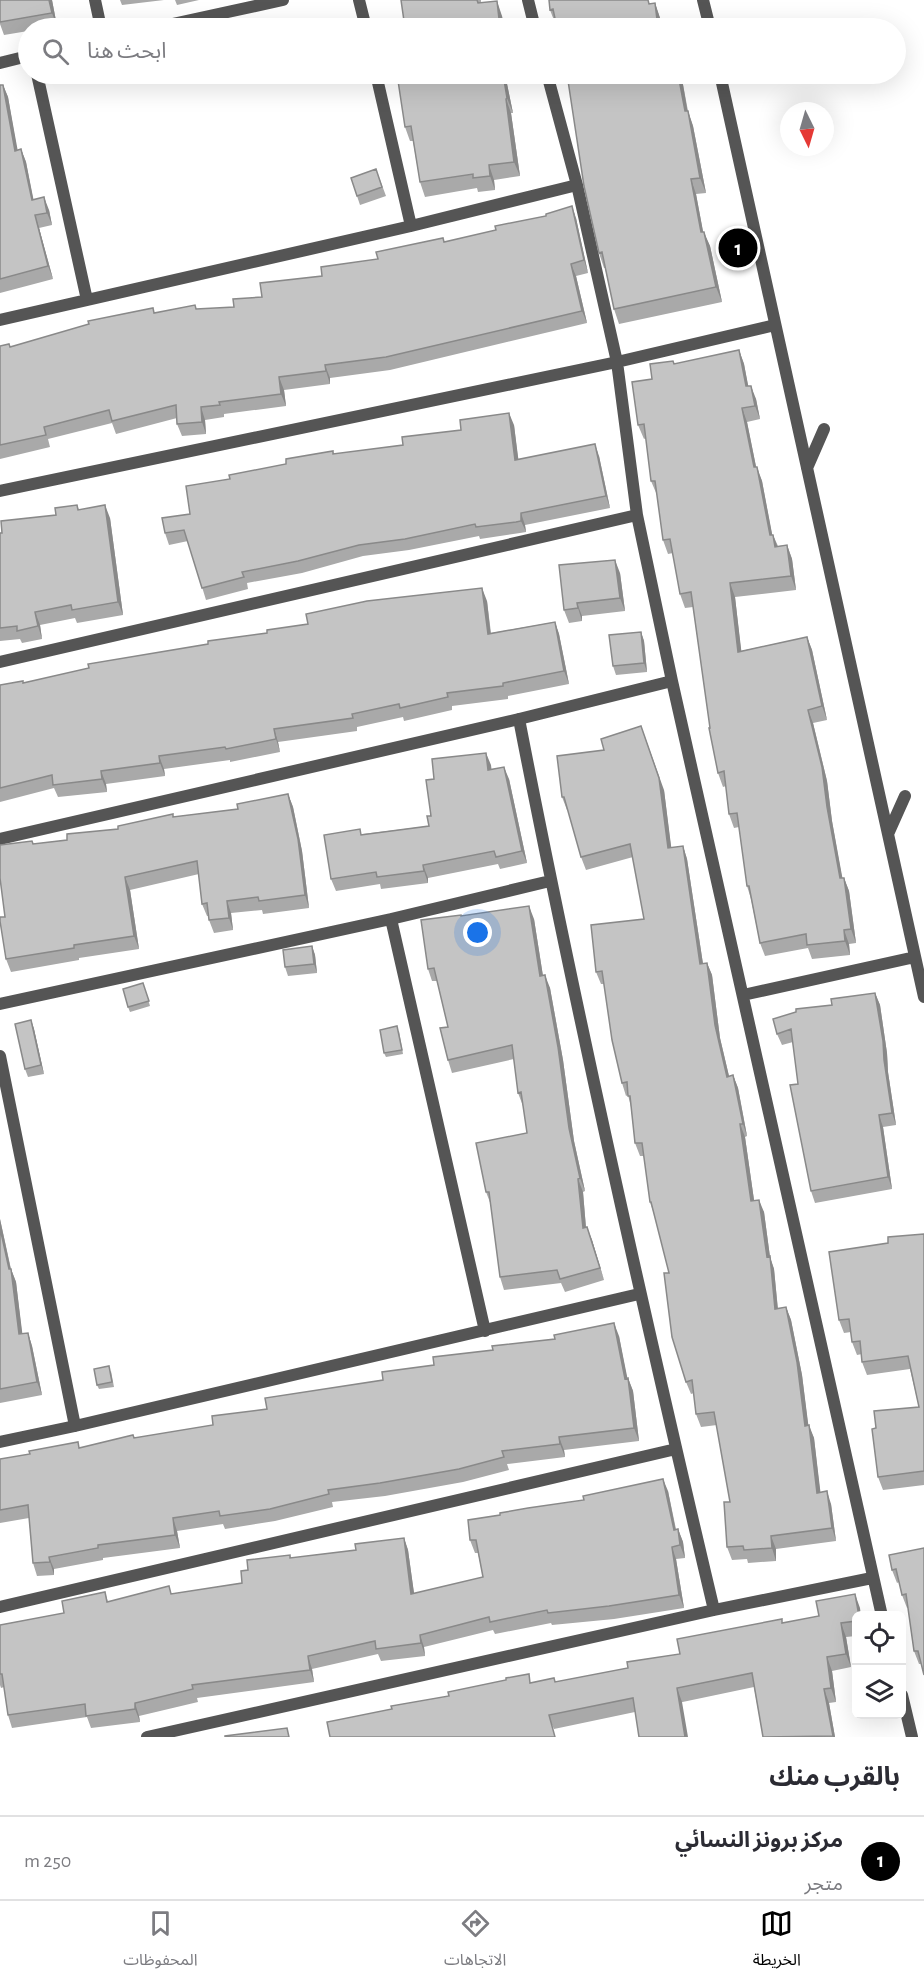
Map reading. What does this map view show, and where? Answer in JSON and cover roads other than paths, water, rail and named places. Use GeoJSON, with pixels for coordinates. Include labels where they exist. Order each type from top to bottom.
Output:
{"type":"FeatureCollection","features":[{"type":"Feature","properties":{"kind":"street"},"geometry":{"type":"LineString","coordinates":[[95,0],[99,18]]}},
{"type":"Feature","properties":{"kind":"street"},"geometry":{"type":"LineString","coordinates":[[200,18],[283,0]]}},
{"type":"Feature","properties":{"kind":"street"},"geometry":{"type":"LineString","coordinates":[[360,0],[364,18]]}},
{"type":"Feature","properties":{"kind":"street"},"geometry":{"type":"LineString","coordinates":[[528,0],[532,18]]}},
{"type":"Feature","properties":{"kind":"street"},"geometry":{"type":"LineString","coordinates":[[704,0],[708,18]]}},
{"type":"Feature","properties":{"kind":"street"},"geometry":{"type":"LineString","coordinates":[[0,63],[18,58]]}},
{"type":"Feature","properties":{"kind":"street"},"geometry":{"type":"LineString","coordinates":[[39,84],[87,300]]}},
{"type":"Feature","properties":{"kind":"street"},"geometry":{"type":"LineString","coordinates":[[378,84],[411,226]]}},
{"type":"Feature","properties":{"kind":"street"},"geometry":{"type":"LineString","coordinates":[[550,84],[577,185],[617,362],[637,515],[672,681],[881,1611]]}},
{"type":"Feature","properties":{"kind":"street"},"geometry":{"type":"LineString","coordinates":[[722,84],[924,997]]}},
{"type":"Feature","properties":{"kind":"street"},"geometry":{"type":"LineString","coordinates":[[0,320],[411,226],[577,185]]}},
{"type":"Feature","properties":{"kind":"street"},"geometry":{"type":"LineString","coordinates":[[0,491],[617,362],[775,325]]}},
{"type":"Feature","properties":{"kind":"street"},"geometry":{"type":"LineString","coordinates":[[807,468],[824,429]]}},
{"type":"Feature","properties":{"kind":"street"},"geometry":{"type":"LineString","coordinates":[[0,662],[637,515]]}},
{"type":"Feature","properties":{"kind":"street"},"geometry":{"type":"LineString","coordinates":[[0,839],[519,719],[672,681]]}},
{"type":"Feature","properties":{"kind":"street"},"geometry":{"type":"LineString","coordinates":[[519,719],[550,881],[639,1294],[714,1610]]}},
{"type":"Feature","properties":{"kind":"street"},"geometry":{"type":"LineString","coordinates":[[888,834],[905,796]]}},
{"type":"Feature","properties":{"kind":"street"},"geometry":{"type":"LineString","coordinates":[[0,1004],[391,919],[550,881]]}},
{"type":"Feature","properties":{"kind":"street"},"geometry":{"type":"LineString","coordinates":[[391,919],[485,1331]]}},
{"type":"Feature","properties":{"kind":"street"},"geometry":{"type":"LineString","coordinates":[[742,995],[915,957]]}},
{"type":"Feature","properties":{"kind":"street"},"geometry":{"type":"LineString","coordinates":[[0,1056],[75,1426]]}},
{"type":"Feature","properties":{"kind":"street"},"geometry":{"type":"LineString","coordinates":[[0,1442],[639,1294]]}},
{"type":"Feature","properties":{"kind":"street"},"geometry":{"type":"LineString","coordinates":[[0,1606],[676,1449]]}},
{"type":"Feature","properties":{"kind":"street"},"geometry":{"type":"LineString","coordinates":[[147,1737],[714,1610],[872,1578]]}},
{"type":"Feature","properties":{"kind":"street"},"geometry":{"type":"LineString","coordinates":[[906,1712],[912,1737]]}},
{"type":"Feature","properties":{"kind":"place","name":"مركز برونز النسائي"},"geometry":{"type":"Point","coordinates":[738,248]}}]}
